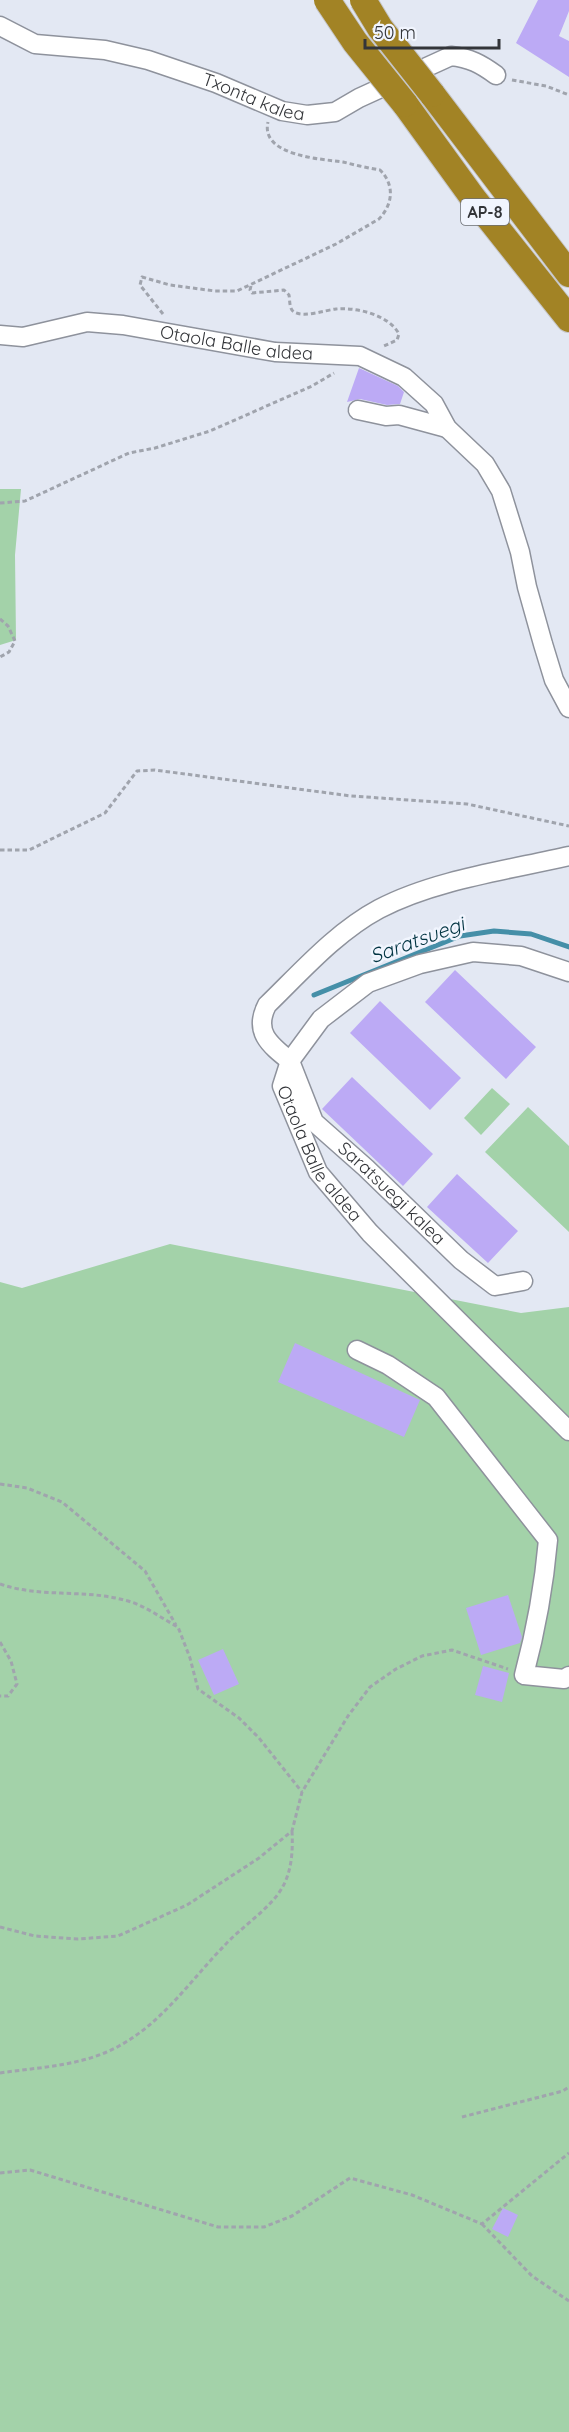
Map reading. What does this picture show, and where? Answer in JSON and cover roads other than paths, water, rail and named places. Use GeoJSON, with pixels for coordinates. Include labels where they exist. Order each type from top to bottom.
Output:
{"type":"FeatureCollection","features":[{"type":"Feature","properties":{"kind":"highway","name":"AP-8"},"geometry":{"type":"LineString","coordinates":[[327,0],[355,42],[405,104],[473,198],[569,319]]}},
{"type":"Feature","properties":{"kind":"highway","name":"AP-8"},"geometry":{"type":"LineString","coordinates":[[363,0],[380,28],[569,274]]}},
{"type":"Feature","properties":{"kind":"street","name":"Txonta kalea"},"geometry":{"type":"LineString","coordinates":[[0,26],[35,44],[105,51],[148,60],[216,83],[282,111],[307,115],[334,112],[359,98],[451,56],[466,57],[504,78]]}},
{"type":"Feature","properties":{"kind":"street","name":"Otaola Balle aldea"},"geometry":{"type":"LineString","coordinates":[[0,335],[23,337],[87,322],[123,325],[275,352],[360,356],[404,377],[434,404],[447,429],[485,464],[501,491],[520,552],[527,587],[554,680],[569,708]]}},
{"type":"Feature","properties":{"kind":"street","name":"Otaola Balle aldea"},"geometry":{"type":"LineString","coordinates":[[358,410],[386,417],[399,415],[447,429]]}},
{"type":"Feature","properties":{"kind":"street","name":"Otaola Balle aldea"},"geometry":{"type":"LineString","coordinates":[[569,856],[486,875],[410,896],[378,910],[349,929],[267,1005],[260,1017],[264,1036],[290,1061],[282,1086],[318,1172],[370,1233],[569,1431]]}},
{"type":"Feature","properties":{"kind":"street"},"geometry":{"type":"LineString","coordinates":[[290,1061],[321,1019],[368,983],[420,964],[473,952],[521,956],[569,972]]}},
{"type":"Feature","properties":{"kind":"street","name":"Saratsuegi kalea"},"geometry":{"type":"LineString","coordinates":[[290,1061],[314,1122],[366,1168],[460,1260],[495,1286],[523,1281]]}},
{"type":"Feature","properties":{"kind":"street"},"geometry":{"type":"LineString","coordinates":[[357,1350],[388,1365],[436,1397],[548,1540],[545,1577],[537,1623],[524,1675],[564,1679],[569,1676]]}},
{"type":"Feature","properties":{"kind":"waterway","name":"Saratsuegi"},"geometry":{"type":"LineString","coordinates":[[314,995],[460,936],[494,931],[531,934],[569,947]]}}]}
